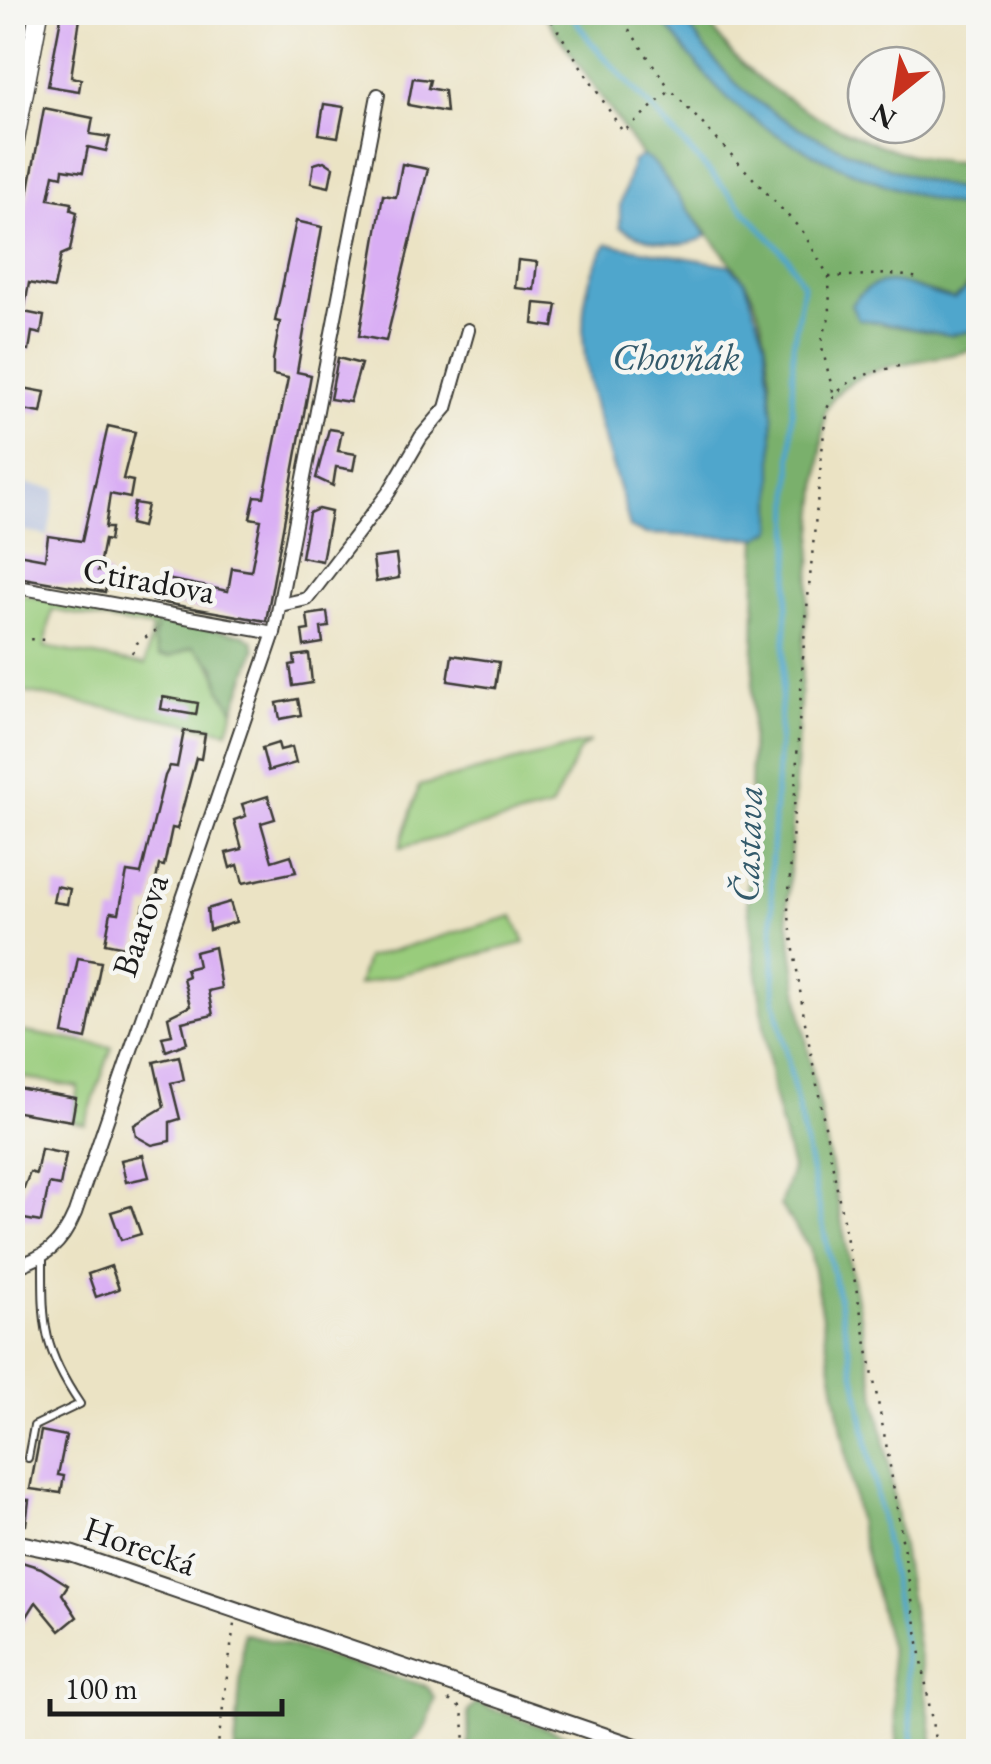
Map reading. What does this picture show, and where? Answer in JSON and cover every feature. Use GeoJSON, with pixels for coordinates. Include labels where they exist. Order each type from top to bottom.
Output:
{"type":"FeatureCollection","features":[{"type":"Feature","properties":{"kind":"main road"},"geometry":{"type":"LineString","coordinates":[[12,156],[40,12]]}},
{"type":"Feature","properties":{"kind":"street","name":"Baarova"},"geometry":{"type":"LineString","coordinates":[[44,1258],[63,1240],[75,1213],[274,633],[378,95]]}},
{"type":"Feature","properties":{"kind":"street"},"geometry":{"type":"LineString","coordinates":[[280,605],[306,599],[389,492],[421,437],[446,408],[468,330]]}},
{"type":"Feature","properties":{"kind":"street","name":"Ctiradova"},"geometry":{"type":"LineString","coordinates":[[12,586],[274,633]]}},
{"type":"Feature","properties":{"kind":"street"},"geometry":{"type":"LineString","coordinates":[[12,1268],[44,1258]]}},
{"type":"Feature","properties":{"kind":"street","name":"Horecká"},"geometry":{"type":"LineString","coordinates":[[12,1542],[72,1554],[652,1752]]}},
{"type":"Feature","properties":{"kind":"lane"},"geometry":{"type":"LineString","coordinates":[[28,1458],[34,1426],[80,1404],[54,1366],[46,1340],[44,1258]]}},
{"type":"Feature","properties":{"kind":"path"},"geometry":{"type":"LineString","coordinates":[[546,12],[624,132],[670,90]]}},
{"type":"Feature","properties":{"kind":"path"},"geometry":{"type":"LineString","coordinates":[[618,12],[670,90],[802,232],[829,277],[830,314],[822,343],[834,394]]}},
{"type":"Feature","properties":{"kind":"path"},"geometry":{"type":"LineString","coordinates":[[829,277],[891,274],[921,278]]}},
{"type":"Feature","properties":{"kind":"path"},"geometry":{"type":"LineString","coordinates":[[899,366],[860,375],[834,394],[826,412],[819,464],[788,910],[807,1037],[888,1454],[937,1752]]}},
{"type":"Feature","properties":{"kind":"path"},"geometry":{"type":"LineString","coordinates":[[132,653],[137,644],[175,615]]}},
{"type":"Feature","properties":{"kind":"path"},"geometry":{"type":"LineString","coordinates":[[12,631],[22,639],[51,640]]}},
{"type":"Feature","properties":{"kind":"path"},"geometry":{"type":"LineString","coordinates":[[218,1752],[241,1612]]}},
{"type":"Feature","properties":{"kind":"path"},"geometry":{"type":"LineString","coordinates":[[453,1684],[448,1704],[462,1709],[466,1752]]}},
{"type":"Feature","properties":{"kind":"shaded area"},"geometry":{"type":"Polygon","coordinates":[[[12,482],[56,489],[48,536],[13,529],[12,482]]]}},
{"type":"Feature","properties":{"kind":"green space"},"geometry":{"type":"Polygon","coordinates":[[[543,13],[657,13],[721,92],[756,121],[849,170],[916,195],[978,211],[977,260],[963,291],[954,299],[910,286],[882,324],[949,335],[978,330],[978,348],[871,373],[836,394],[825,412],[804,640],[787,910],[802,1018],[887,1454],[935,1751],[898,1751],[890,1650],[860,1532],[810,1249],[780,1205],[792,1169],[773,1094],[747,898],[757,538],[773,529],[772,400],[764,331],[743,279],[654,163],[642,156],[543,13]]]}},
{"type":"Feature","properties":{"kind":"green space"},"geometry":{"type":"Polygon","coordinates":[[[678,13],[701,13],[730,51],[756,76],[846,131],[846,145],[879,145],[915,156],[978,161],[978,194],[887,167],[822,140],[765,107],[742,89],[678,13]]]}},
{"type":"Feature","properties":{"kind":"green space"},"geometry":{"type":"Polygon","coordinates":[[[12,593],[158,619],[170,657],[193,647],[201,653],[234,710],[228,731],[13,690],[12,593]],[[52,610],[45,647],[145,665],[152,628],[52,610]]]}},
{"type":"Feature","properties":{"kind":"green space"},"geometry":{"type":"Polygon","coordinates":[[[158,619],[244,635],[253,641],[255,650],[234,710],[220,689],[216,667],[193,647],[170,657],[159,656],[153,641],[158,619]]]}},
{"type":"Feature","properties":{"kind":"green space"},"geometry":{"type":"Polygon","coordinates":[[[590,742],[580,750],[551,808],[400,848],[419,786],[590,742]]]}},
{"type":"Feature","properties":{"kind":"green space"},"geometry":{"type":"Polygon","coordinates":[[[513,916],[525,943],[358,985],[366,958],[513,916]]]}},
{"type":"Feature","properties":{"kind":"green space"},"geometry":{"type":"Polygon","coordinates":[[[13,1030],[112,1047],[85,1124],[72,1121],[78,1087],[13,1076],[13,1030]]]}},
{"type":"Feature","properties":{"kind":"green space"},"geometry":{"type":"Polygon","coordinates":[[[244,1633],[427,1686],[435,1698],[427,1724],[412,1743],[395,1751],[235,1751],[244,1633]]]}},
{"type":"Feature","properties":{"kind":"green space"},"geometry":{"type":"Polygon","coordinates":[[[476,1703],[609,1751],[469,1751],[468,1712],[476,1703]]]}},
{"type":"Feature","properties":{"kind":"water"},"geometry":{"type":"Polygon","coordinates":[[[657,13],[678,13],[742,89],[792,124],[887,167],[978,194],[978,211],[916,195],[849,170],[756,121],[721,92],[657,13]]]}},
{"type":"Feature","properties":{"kind":"water"},"geometry":{"type":"Polygon","coordinates":[[[642,156],[654,163],[707,236],[686,243],[663,243],[620,227],[620,206],[633,161],[642,156]]]}},
{"type":"Feature","properties":{"kind":"water","name":"Chovňák"},"geometry":{"type":"Polygon","coordinates":[[[607,244],[729,265],[745,281],[765,341],[773,415],[773,530],[757,538],[646,534],[630,528],[599,422],[584,348],[584,312],[591,277],[607,244]]]}},
{"type":"Feature","properties":{"kind":"water"},"geometry":{"type":"Polygon","coordinates":[[[978,260],[978,330],[949,335],[858,319],[851,305],[863,292],[886,282],[954,299],[970,287],[978,260]]]}},
{"type":"Feature","properties":{"kind":"building"},"geometry":{"type":"Polygon","coordinates":[[[62,12],[81,12],[71,77],[81,79],[79,91],[48,86],[62,12]]]}},
{"type":"Feature","properties":{"kind":"building"},"geometry":{"type":"Polygon","coordinates":[[[413,78],[430,80],[428,88],[444,91],[446,112],[408,105],[413,78]]]}},
{"type":"Feature","properties":{"kind":"building"},"geometry":{"type":"Polygon","coordinates":[[[324,104],[344,107],[338,137],[319,134],[324,104]]]}},
{"type":"Feature","properties":{"kind":"building"},"geometry":{"type":"Polygon","coordinates":[[[44,108],[93,118],[90,134],[110,137],[106,151],[88,147],[83,172],[63,169],[62,176],[54,174],[49,199],[72,203],[71,210],[77,212],[70,251],[61,255],[54,288],[29,283],[24,312],[44,316],[41,334],[32,332],[29,351],[12,348],[12,281],[44,108]]]}},
{"type":"Feature","properties":{"kind":"building"},"geometry":{"type":"Polygon","coordinates":[[[324,161],[333,167],[329,187],[311,183],[314,164],[324,161]]]}},
{"type":"Feature","properties":{"kind":"building"},"geometry":{"type":"Polygon","coordinates":[[[402,164],[428,169],[386,341],[359,336],[383,195],[396,197],[402,164]]]}},
{"type":"Feature","properties":{"kind":"building"},"geometry":{"type":"Polygon","coordinates":[[[296,221],[322,227],[297,372],[311,375],[266,621],[153,601],[161,578],[228,591],[232,568],[251,571],[261,520],[250,518],[255,496],[264,497],[288,378],[273,375],[273,360],[280,322],[275,321],[296,221]]]}},
{"type":"Feature","properties":{"kind":"building"},"geometry":{"type":"Polygon","coordinates":[[[518,260],[537,262],[534,290],[515,288],[518,260]]]}},
{"type":"Feature","properties":{"kind":"building"},"geometry":{"type":"Polygon","coordinates":[[[535,303],[557,305],[553,327],[533,324],[535,303]]]}},
{"type":"Feature","properties":{"kind":"building"},"geometry":{"type":"Polygon","coordinates":[[[338,358],[361,364],[350,402],[330,399],[338,358]]]}},
{"type":"Feature","properties":{"kind":"building"},"geometry":{"type":"Polygon","coordinates":[[[12,386],[45,392],[41,413],[12,408],[12,386]]]}},
{"type":"Feature","properties":{"kind":"building"},"geometry":{"type":"Polygon","coordinates":[[[108,426],[135,432],[123,479],[133,481],[130,498],[110,494],[105,528],[111,528],[109,541],[104,540],[98,571],[109,574],[105,592],[12,576],[12,553],[45,559],[48,536],[82,541],[108,426]]]}},
{"type":"Feature","properties":{"kind":"building"},"geometry":{"type":"Polygon","coordinates":[[[329,429],[342,431],[338,451],[356,454],[353,470],[336,467],[333,486],[316,478],[329,429]]]}},
{"type":"Feature","properties":{"kind":"building"},"geometry":{"type":"Polygon","coordinates":[[[134,503],[147,505],[142,527],[130,524],[134,503]]]}},
{"type":"Feature","properties":{"kind":"building"},"geometry":{"type":"Polygon","coordinates":[[[318,509],[331,512],[322,561],[301,557],[309,513],[318,509]]]}},
{"type":"Feature","properties":{"kind":"building"},"geometry":{"type":"Polygon","coordinates":[[[396,555],[399,578],[376,582],[373,558],[396,555]]]}},
{"type":"Feature","properties":{"kind":"building"},"geometry":{"type":"Polygon","coordinates":[[[327,612],[329,627],[321,628],[323,643],[304,646],[302,631],[309,630],[307,615],[327,612]]]}},
{"type":"Feature","properties":{"kind":"building"},"geometry":{"type":"Polygon","coordinates":[[[309,654],[312,683],[293,686],[290,665],[295,664],[294,656],[309,654]]]}},
{"type":"Feature","properties":{"kind":"building"},"geometry":{"type":"Polygon","coordinates":[[[452,655],[499,662],[495,688],[448,681],[452,655]]]}},
{"type":"Feature","properties":{"kind":"building"},"geometry":{"type":"Polygon","coordinates":[[[163,697],[198,703],[196,715],[161,709],[163,697]]]}},
{"type":"Feature","properties":{"kind":"building"},"geometry":{"type":"Polygon","coordinates":[[[298,699],[301,715],[280,719],[277,703],[298,699]]]}},
{"type":"Feature","properties":{"kind":"building"},"geometry":{"type":"Polygon","coordinates":[[[184,731],[205,734],[201,759],[196,758],[177,829],[172,828],[164,866],[159,865],[151,906],[144,905],[135,949],[105,943],[111,912],[119,913],[127,872],[141,874],[165,776],[170,766],[177,767],[184,731]]]}},
{"type":"Feature","properties":{"kind":"building"},"geometry":{"type":"Polygon","coordinates":[[[278,743],[280,750],[292,747],[296,763],[268,771],[262,748],[278,743]]]}},
{"type":"Feature","properties":{"kind":"building"},"geometry":{"type":"Polygon","coordinates":[[[268,796],[275,819],[261,823],[272,861],[291,855],[296,872],[243,883],[238,865],[230,868],[226,853],[242,849],[234,820],[246,816],[242,804],[268,796]]]}},
{"type":"Feature","properties":{"kind":"building"},"geometry":{"type":"Polygon","coordinates":[[[56,886],[70,889],[67,904],[53,902],[56,886]]]}},
{"type":"Feature","properties":{"kind":"building"},"geometry":{"type":"Polygon","coordinates":[[[230,902],[236,922],[209,930],[207,909],[230,902]]]}},
{"type":"Feature","properties":{"kind":"building"},"geometry":{"type":"Polygon","coordinates":[[[214,947],[221,988],[208,991],[213,1015],[182,1022],[187,1043],[166,1051],[162,1037],[172,1035],[168,1017],[190,1006],[183,978],[188,976],[186,969],[198,966],[195,952],[214,947]]]}},
{"type":"Feature","properties":{"kind":"building"},"geometry":{"type":"Polygon","coordinates":[[[78,958],[101,962],[86,1039],[63,1034],[78,958]]]}},
{"type":"Feature","properties":{"kind":"building"},"geometry":{"type":"Polygon","coordinates":[[[179,1056],[184,1080],[171,1083],[180,1119],[170,1122],[170,1141],[152,1145],[136,1136],[134,1125],[164,1107],[154,1062],[179,1056]]]}},
{"type":"Feature","properties":{"kind":"building"},"geometry":{"type":"Polygon","coordinates":[[[12,1087],[76,1098],[72,1121],[12,1111],[12,1087]]]}},
{"type":"Feature","properties":{"kind":"building"},"geometry":{"type":"Polygon","coordinates":[[[41,1149],[66,1154],[60,1186],[49,1184],[41,1222],[18,1218],[23,1191],[30,1172],[36,1174],[41,1149]]]}},
{"type":"Feature","properties":{"kind":"building"},"geometry":{"type":"Polygon","coordinates":[[[143,1155],[149,1177],[126,1182],[121,1160],[143,1155]]]}},
{"type":"Feature","properties":{"kind":"building"},"geometry":{"type":"Polygon","coordinates":[[[131,1206],[141,1234],[121,1240],[111,1212],[131,1206]]]}},
{"type":"Feature","properties":{"kind":"building"},"geometry":{"type":"Polygon","coordinates":[[[111,1266],[119,1289],[96,1297],[88,1274],[111,1266]]]}},
{"type":"Feature","properties":{"kind":"building"},"geometry":{"type":"Polygon","coordinates":[[[41,1431],[66,1436],[58,1475],[64,1476],[61,1493],[30,1489],[41,1431]]]}},
{"type":"Feature","properties":{"kind":"building"},"geometry":{"type":"Polygon","coordinates":[[[12,1499],[29,1500],[26,1525],[12,1524],[12,1499]]]}},
{"type":"Feature","properties":{"kind":"building"},"geometry":{"type":"Polygon","coordinates":[[[12,1559],[41,1568],[68,1585],[62,1594],[77,1617],[60,1631],[36,1602],[23,1623],[12,1618],[12,1559]]]}},
{"type":"Feature","properties":{"kind":"waterway","name":"Častava"},"geometry":{"type":"LineString","coordinates":[[570,12],[590,41],[788,258],[803,285],[793,346],[790,561],[771,867],[775,1000],[857,1386],[903,1639],[914,1752]]}}]}
